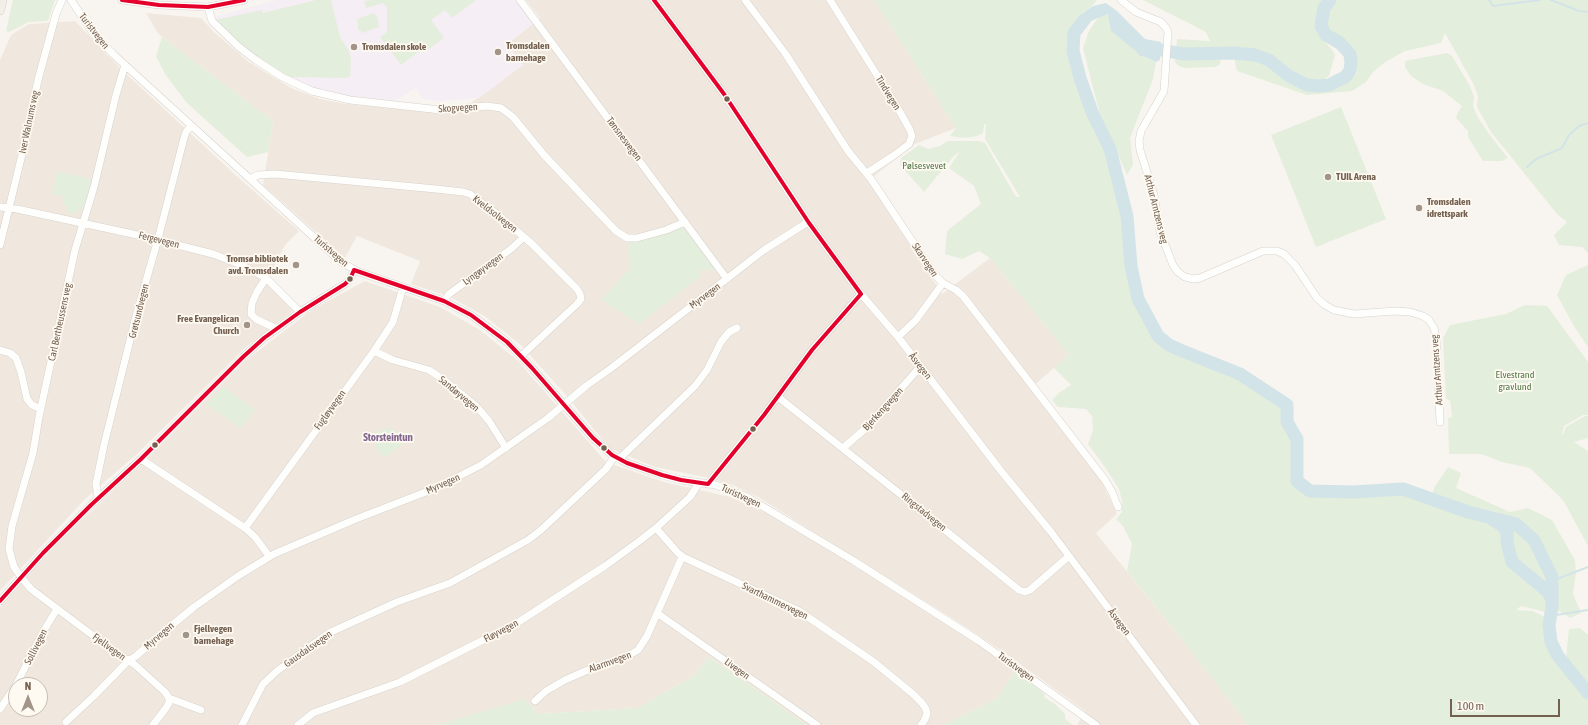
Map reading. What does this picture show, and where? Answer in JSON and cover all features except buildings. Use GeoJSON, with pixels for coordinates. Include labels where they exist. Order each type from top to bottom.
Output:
{"type":"FeatureCollection","features":[{"type":"Feature","properties":{"kind":"main road"},"geometry":{"type":"LineString","coordinates":[[0,10],[2,0]]}},
{"type":"Feature","properties":{"kind":"street","name":"Iver Walnums veg"},"geometry":{"type":"LineString","coordinates":[[0,245],[26,138],[38,80],[56,14],[62,0]]}},
{"type":"Feature","properties":{"kind":"street","name":"Turistvegen"},"geometry":{"type":"LineString","coordinates":[[71,0],[94,33],[109,50],[341,262],[354,270],[444,301],[478,319],[502,338],[521,356],[565,404],[593,438],[616,458],[662,476],[708,484],[724,488],[747,497],[854,561],[992,649],[1096,725]]}},
{"type":"Feature","properties":{"kind":"street"},"geometry":{"type":"LineString","coordinates":[[122,0],[159,5],[208,7],[244,0]]}},
{"type":"Feature","properties":{"kind":"street","name":"Tønsnesvegen"},"geometry":{"type":"LineString","coordinates":[[520,0],[727,279]]}},
{"type":"Feature","properties":{"kind":"street","name":"Åsvegen"},"geometry":{"type":"LineString","coordinates":[[654,0],[728,100],[808,222],[861,294],[898,337],[1069,556],[1196,725]]}},
{"type":"Feature","properties":{"kind":"street","name":"Skarvegen"},"geometry":{"type":"LineString","coordinates":[[745,0],[785,53],[848,150],[867,173],[931,270],[942,284],[956,290],[963,296],[1102,475],[1110,487],[1118,507]]}},
{"type":"Feature","properties":{"kind":"street","name":"Tindvegen"},"geometry":{"type":"LineString","coordinates":[[830,0],[900,112],[912,136],[909,144],[867,173]]}},
{"type":"Feature","properties":{"kind":"street","name":"Arthur Arntzens veg"},"geometry":{"type":"LineString","coordinates":[[1121,0],[1136,12],[1161,22],[1167,29],[1168,38],[1164,91],[1141,131],[1139,141],[1140,150],[1154,195],[1164,245],[1173,266],[1185,277],[1194,279],[1200,278],[1259,252],[1269,250],[1277,251],[1284,254],[1295,265],[1318,298],[1325,305],[1334,310],[1354,314],[1395,311],[1410,312],[1423,316],[1429,320],[1434,328],[1436,336],[1440,422]]}},
{"type":"Feature","properties":{"kind":"street","name":"Skogvegen"},"geometry":{"type":"LineString","coordinates":[[208,7],[212,21],[239,47],[279,75],[312,92],[341,98],[441,110],[487,106],[501,108],[512,116],[544,155],[616,231],[627,238],[637,238],[666,230],[685,222]]}},
{"type":"Feature","properties":{"kind":"street","name":"Carl Bertheussens veg"},"geometry":{"type":"LineString","coordinates":[[20,578],[12,562],[9,546],[12,526],[33,453],[75,250],[94,187],[116,95],[125,65]]}},
{"type":"Feature","properties":{"kind":"street","name":"Grøtsundvegen"},"geometry":{"type":"LineString","coordinates":[[98,497],[96,484],[99,467],[136,316],[184,138],[186,132],[191,126]]}},
{"type":"Feature","properties":{"kind":"street","name":"Kveldsolvegen"},"geometry":{"type":"LineString","coordinates":[[250,179],[258,175],[275,174],[463,192],[470,194],[487,206],[524,237],[577,289],[581,296],[579,302],[521,356]]}},
{"type":"Feature","properties":{"kind":"street","name":"Fergevegen"},"geometry":{"type":"LineString","coordinates":[[0,207],[158,239],[213,254],[245,267],[266,278],[300,312]]}},
{"type":"Feature","properties":{"kind":"street","name":"Myrvegen"},"geometry":{"type":"LineString","coordinates":[[66,722],[128,661],[200,603],[238,576],[269,556],[442,485],[474,470],[565,404],[586,386],[764,250],[808,222]]}},
{"type":"Feature","properties":{"kind":"street","name":"Lyngøyvegen"},"geometry":{"type":"LineString","coordinates":[[444,301],[449,294],[511,249],[524,237]]}},
{"type":"Feature","properties":{"kind":"street"},"geometry":{"type":"LineString","coordinates":[[0,600],[98,497],[141,459],[238,362],[277,329],[300,312],[345,284],[350,279],[354,270]]}},
{"type":"Feature","properties":{"kind":"street"},"geometry":{"type":"LineString","coordinates":[[266,278],[255,298],[251,314],[256,319],[277,329]]}},
{"type":"Feature","properties":{"kind":"street"},"geometry":{"type":"LineString","coordinates":[[898,337],[916,320],[942,284]]}},
{"type":"Feature","properties":{"kind":"street","name":"Fugløyvegen"},"geometry":{"type":"LineString","coordinates":[[245,528],[374,351],[393,322],[403,287]]}},
{"type":"Feature","properties":{"kind":"street"},"geometry":{"type":"LineString","coordinates":[[708,484],[778,397],[812,350],[861,294]]}},
{"type":"Feature","properties":{"kind":"street","name":"Gausdalsvegen"},"geometry":{"type":"LineString","coordinates":[[242,725],[263,684],[277,671],[331,632],[397,602],[456,580],[528,540],[541,530],[616,458],[696,386],[707,370],[721,342],[729,332],[736,328]]}},
{"type":"Feature","properties":{"kind":"street"},"geometry":{"type":"LineString","coordinates":[[0,350],[10,353],[16,358],[22,372],[27,399],[32,405],[41,409]]}},
{"type":"Feature","properties":{"kind":"street","name":"Sandøyvegen"},"geometry":{"type":"LineString","coordinates":[[374,351],[393,360],[429,370],[444,380],[477,407],[492,425],[506,448]]}},
{"type":"Feature","properties":{"kind":"street","name":"Bjerkengvegen"},"geometry":{"type":"LineString","coordinates":[[843,448],[865,429],[920,367]]}},
{"type":"Feature","properties":{"kind":"street","name":"Ringstadvegen"},"geometry":{"type":"LineString","coordinates":[[778,397],[1019,590],[1025,592],[1030,590],[1069,556]]}},
{"type":"Feature","properties":{"kind":"street"},"geometry":{"type":"LineString","coordinates":[[141,459],[245,528],[255,537],[269,556]]}},
{"type":"Feature","properties":{"kind":"street","name":"Fløyvegen"},"geometry":{"type":"LineString","coordinates":[[298,725],[313,713],[400,682],[517,623],[605,566],[656,528],[690,497],[700,483]]}},
{"type":"Feature","properties":{"kind":"street","name":"Svarthammervegen"},"geometry":{"type":"LineString","coordinates":[[656,528],[682,557],[779,601],[806,615],[889,674],[922,703],[926,711],[926,718],[921,725]]}},
{"type":"Feature","properties":{"kind":"street"},"geometry":{"type":"LineString","coordinates":[[0,545],[9,546]]}},
{"type":"Feature","properties":{"kind":"street","name":"Alarmvegen"},"geometry":{"type":"LineString","coordinates":[[535,701],[546,691],[565,680],[590,668],[636,652],[642,645],[682,557]]}},
{"type":"Feature","properties":{"kind":"street","name":"Fjellvegen"},"geometry":{"type":"LineString","coordinates":[[20,578],[31,589],[57,609],[134,664],[165,692],[169,698],[201,710]]}},
{"type":"Feature","properties":{"kind":"street","name":"Sollivegen"},"geometry":{"type":"LineString","coordinates":[[20,677],[43,632],[57,609]]}},
{"type":"Feature","properties":{"kind":"street","name":"Livegen"},"geometry":{"type":"LineString","coordinates":[[657,613],[817,725]]}},
{"type":"Feature","properties":{"kind":"street","name":"Sollivegen"},"geometry":{"type":"LineString","coordinates":[[0,709],[8,697]]}},
{"type":"Feature","properties":{"kind":"street"},"geometry":{"type":"LineString","coordinates":[[153,725],[166,708],[170,701],[169,698]]}},
{"type":"Feature","properties":{"kind":"shaded area","name":"Tromsdalen skole"},"geometry":{"type":"Polygon","coordinates":[[[277,0],[521,0],[537,21],[507,44],[523,65],[479,98],[441,101],[423,99],[416,88],[390,104],[322,94],[254,59],[219,24],[214,17],[277,0]]]}},
{"type":"Feature","properties":{"kind":"shaded area"},"geometry":{"type":"Polygon","coordinates":[[[526,0],[874,0],[956,128],[915,144],[868,181],[942,294],[990,258],[1069,355],[1031,388],[1099,476],[1117,514],[1096,533],[1184,642],[1248,725],[1077,725],[1085,711],[1002,651],[758,497],[732,485],[709,478],[655,467],[609,448],[566,395],[523,347],[486,317],[450,297],[411,284],[420,261],[357,236],[345,258],[263,185],[273,121],[162,37],[157,32],[146,13],[201,18],[215,33],[249,62],[291,88],[320,99],[346,104],[455,114],[523,65],[507,44],[540,18],[526,0]]]}},
{"type":"Feature","properties":{"kind":"shaded area"},"geometry":{"type":"Polygon","coordinates":[[[1106,3],[1117,11],[1145,39],[1161,42],[1160,60],[1156,62],[1141,55],[1111,31],[1108,14],[1091,21],[1079,35],[1073,51],[1074,33],[1079,19],[1093,6],[1106,3]]]}},
{"type":"Feature","properties":{"kind":"shaded area"},"geometry":{"type":"Polygon","coordinates":[[[75,21],[121,69],[241,180],[299,231],[285,245],[266,283],[294,310],[246,347],[138,453],[85,499],[0,591],[0,60],[11,35],[29,24],[75,21]]]}},
{"type":"Feature","properties":{"kind":"shaded area"},"geometry":{"type":"Polygon","coordinates":[[[365,281],[440,307],[480,330],[517,360],[606,462],[664,482],[730,497],[764,512],[905,596],[1016,670],[997,699],[944,725],[807,725],[709,657],[695,675],[638,708],[539,714],[524,700],[437,725],[0,725],[0,607],[59,542],[143,463],[245,361],[313,309],[365,281]]]}},
{"type":"Feature","properties":{"kind":"green space"},"geometry":{"type":"Polygon","coordinates":[[[13,0],[55,0],[48,21],[29,22],[9,32],[6,31],[13,0]]]}},
{"type":"Feature","properties":{"kind":"green space"},"geometry":{"type":"Polygon","coordinates":[[[316,0],[331,0],[340,37],[348,49],[351,60],[350,77],[289,77],[246,49],[215,20],[262,10],[263,13],[316,0]]]}},
{"type":"Feature","properties":{"kind":"green space"},"geometry":{"type":"Polygon","coordinates":[[[370,0],[476,0],[452,18],[445,10],[431,20],[444,38],[423,53],[421,50],[401,65],[380,37],[387,32],[387,8],[383,3],[366,8],[364,2],[370,0]]]}},
{"type":"Feature","properties":{"kind":"green space","name":"Pølsesvevet"},"geometry":{"type":"Polygon","coordinates":[[[874,0],[1097,0],[1070,31],[1067,49],[1087,115],[1105,149],[1123,217],[1138,300],[1159,336],[1170,346],[1241,375],[1287,406],[1288,422],[1297,440],[1297,482],[1310,492],[1353,493],[1403,490],[1431,499],[1434,488],[1448,467],[1461,473],[1456,488],[1510,512],[1528,508],[1552,520],[1575,560],[1576,573],[1573,594],[1581,613],[1570,618],[1553,607],[1545,612],[1521,606],[1516,610],[1532,611],[1548,618],[1551,643],[1559,657],[1588,693],[1588,725],[1248,725],[1127,571],[1132,544],[1123,526],[1116,519],[1122,512],[1122,501],[1119,489],[1088,444],[1093,431],[1092,416],[1086,409],[1058,407],[1052,400],[1060,392],[1071,385],[1054,368],[1069,355],[990,258],[979,251],[962,259],[945,254],[947,231],[981,204],[974,186],[949,168],[960,151],[953,157],[924,192],[900,165],[901,158],[919,145],[928,149],[940,146],[947,141],[979,141],[985,143],[1016,197],[1020,197],[985,139],[986,124],[984,125],[983,133],[977,136],[965,138],[950,136],[956,128],[874,0]]]}},
{"type":"Feature","properties":{"kind":"green space"},"geometry":{"type":"Polygon","coordinates":[[[1143,0],[1588,0],[1588,253],[1582,247],[1559,245],[1554,235],[1567,222],[1557,214],[1491,132],[1477,107],[1478,96],[1473,83],[1445,33],[1441,43],[1405,51],[1385,62],[1373,72],[1366,82],[1352,91],[1307,95],[1237,71],[1234,57],[1254,60],[1266,65],[1287,82],[1306,91],[1329,89],[1348,82],[1357,74],[1355,54],[1345,41],[1333,32],[1319,35],[1335,55],[1329,76],[1323,80],[1304,79],[1268,54],[1241,47],[1222,49],[1220,64],[1216,67],[1185,68],[1179,66],[1175,62],[1177,39],[1210,41],[1206,32],[1143,0]]]}},
{"type":"Feature","properties":{"kind":"green space"},"geometry":{"type":"Polygon","coordinates":[[[374,13],[378,18],[379,27],[362,33],[358,29],[357,19],[374,13]]]}},
{"type":"Feature","properties":{"kind":"green space"},"geometry":{"type":"Polygon","coordinates":[[[1108,14],[1141,55],[1156,62],[1153,79],[1130,138],[1133,165],[1127,175],[1099,111],[1083,48],[1089,31],[1098,18],[1108,14]]]}},
{"type":"Feature","properties":{"kind":"green space"},"geometry":{"type":"Polygon","coordinates":[[[162,37],[273,121],[268,152],[247,157],[187,103],[165,74],[156,56],[162,37]]]}},
{"type":"Feature","properties":{"kind":"green space"},"geometry":{"type":"Polygon","coordinates":[[[1447,53],[1452,56],[1470,86],[1474,97],[1473,106],[1477,116],[1508,158],[1502,161],[1483,161],[1468,137],[1468,131],[1456,118],[1462,106],[1443,91],[1423,84],[1411,76],[1405,67],[1405,61],[1447,53]]]}},
{"type":"Feature","properties":{"kind":"green space","name":"TUIL Arena"},"geometry":{"type":"Polygon","coordinates":[[[1341,107],[1386,219],[1316,247],[1271,135],[1341,107]]]}},
{"type":"Feature","properties":{"kind":"green space"},"geometry":{"type":"Polygon","coordinates":[[[57,171],[91,179],[84,208],[73,214],[67,212],[68,207],[63,205],[65,197],[52,194],[57,171]]]}},
{"type":"Feature","properties":{"kind":"green space"},"geometry":{"type":"Polygon","coordinates":[[[684,226],[718,270],[698,271],[701,276],[639,324],[601,300],[629,269],[628,241],[684,226]]]}},
{"type":"Feature","properties":{"kind":"green space"},"geometry":{"type":"Polygon","coordinates":[[[1588,265],[1588,347],[1575,328],[1557,295],[1566,275],[1588,265]]]}},
{"type":"Feature","properties":{"kind":"green space","name":"Elvestrand gravlund"},"geometry":{"type":"Polygon","coordinates":[[[1525,305],[1547,306],[1588,362],[1588,415],[1583,415],[1564,426],[1562,434],[1563,435],[1566,427],[1585,416],[1588,416],[1588,438],[1574,442],[1588,451],[1588,546],[1563,500],[1530,468],[1502,462],[1481,454],[1449,454],[1448,418],[1452,417],[1450,400],[1446,399],[1443,338],[1450,325],[1506,314],[1525,305]]]}},
{"type":"Feature","properties":{"kind":"green space"},"geometry":{"type":"Polygon","coordinates":[[[224,387],[255,410],[240,428],[206,404],[224,387]]]}},
{"type":"Feature","properties":{"kind":"green space"},"geometry":{"type":"Polygon","coordinates":[[[390,428],[397,432],[402,440],[402,444],[388,456],[383,457],[376,448],[375,434],[384,429],[390,428]]]}},
{"type":"Feature","properties":{"kind":"green space"},"geometry":{"type":"Polygon","coordinates":[[[1580,628],[1588,635],[1588,682],[1575,672],[1566,658],[1569,629],[1580,628]]]}},
{"type":"Feature","properties":{"kind":"green space"},"geometry":{"type":"Polygon","coordinates":[[[709,657],[807,725],[437,725],[524,699],[539,714],[638,708],[695,675],[709,657]]]}},
{"type":"Feature","properties":{"kind":"green space"},"geometry":{"type":"Polygon","coordinates":[[[1016,670],[1045,694],[1044,697],[1055,704],[1065,714],[1065,719],[1073,725],[944,725],[997,699],[1016,670]]]}},
{"type":"Feature","properties":{"kind":"waterway"},"geometry":{"type":"LineString","coordinates":[[1143,50],[1163,50],[1183,54],[1234,53],[1255,55],[1269,60],[1289,76],[1307,85],[1329,85],[1345,77],[1350,71],[1351,63],[1350,54],[1340,43],[1326,35],[1321,26],[1324,8],[1330,0]]}},
{"type":"Feature","properties":{"kind":"waterway"},"geometry":{"type":"LineString","coordinates":[[1489,0],[1493,6],[1540,0]]}},
{"type":"Feature","properties":{"kind":"waterway"},"geometry":{"type":"LineString","coordinates":[[1551,0],[1579,11],[1588,12]]}},
{"type":"Feature","properties":{"kind":"waterway"},"geometry":{"type":"LineString","coordinates":[[1084,20],[1074,33],[1073,51],[1080,78],[1092,112],[1110,149],[1127,216],[1131,266],[1138,299],[1158,336],[1169,345],[1240,374],[1287,405],[1287,422],[1297,439],[1297,481],[1310,491],[1353,492],[1403,489],[1468,512],[1516,524],[1534,540],[1552,577],[1552,607],[1549,625],[1551,642],[1558,656],[1588,693]]}},
{"type":"Feature","properties":{"kind":"waterway"},"geometry":{"type":"LineString","coordinates":[[1527,167],[1536,159],[1562,148],[1569,135],[1579,126],[1588,123]]}},
{"type":"Feature","properties":{"kind":"waterway"},"geometry":{"type":"LineString","coordinates":[[1493,520],[1507,531],[1507,542],[1512,562],[1547,591],[1552,599]]}},
{"type":"Feature","properties":{"kind":"waterway"},"geometry":{"type":"LineString","coordinates":[[1552,581],[1588,567]]}},
{"type":"Feature","properties":{"kind":"waterway"},"geometry":{"type":"LineString","coordinates":[[1551,615],[1588,610]]}},
{"type":"Feature","properties":{"kind":"transit line"},"geometry":{"type":"LineString","coordinates":[[122,0],[159,5],[208,7],[244,0]]}},
{"type":"Feature","properties":{"kind":"transit line"},"geometry":{"type":"LineString","coordinates":[[0,601],[43,553],[91,505],[141,459],[243,357],[264,338],[300,312],[345,284],[350,279],[354,270],[444,301],[471,315],[507,342],[532,368],[593,438],[612,455],[627,463],[662,475],[681,480],[708,484],[764,415],[812,350],[861,294],[809,223],[724,94],[654,0]]}},
{"type":"Feature","properties":{"kind":"place","name":"Tromsdalen skole"},"geometry":{"type":"Point","coordinates":[354,47]}},
{"type":"Feature","properties":{"kind":"place","name":"Tromsdalen barnehage"},"geometry":{"type":"Point","coordinates":[498,52]}},
{"type":"Feature","properties":{"kind":"place","name":"TUIL Arena"},"geometry":{"type":"Point","coordinates":[1328,177]}},
{"type":"Feature","properties":{"kind":"place","name":"Tromsdalen idrettspark"},"geometry":{"type":"Point","coordinates":[1419,208]}},
{"type":"Feature","properties":{"kind":"place","name":"Tromsø bibliotek avd. Tromsdalen"},"geometry":{"type":"Point","coordinates":[296,265]}},
{"type":"Feature","properties":{"kind":"place","name":"Free Evangelican Church"},"geometry":{"type":"Point","coordinates":[247,325]}},
{"type":"Feature","properties":{"kind":"place","name":"Fjellvegen barnehage"},"geometry":{"type":"Point","coordinates":[186,635]}},
{"type":"Feature","properties":{"kind":"district","name":"Storsteintun"},"geometry":{"type":"Point","coordinates":[388,438]}}]}
